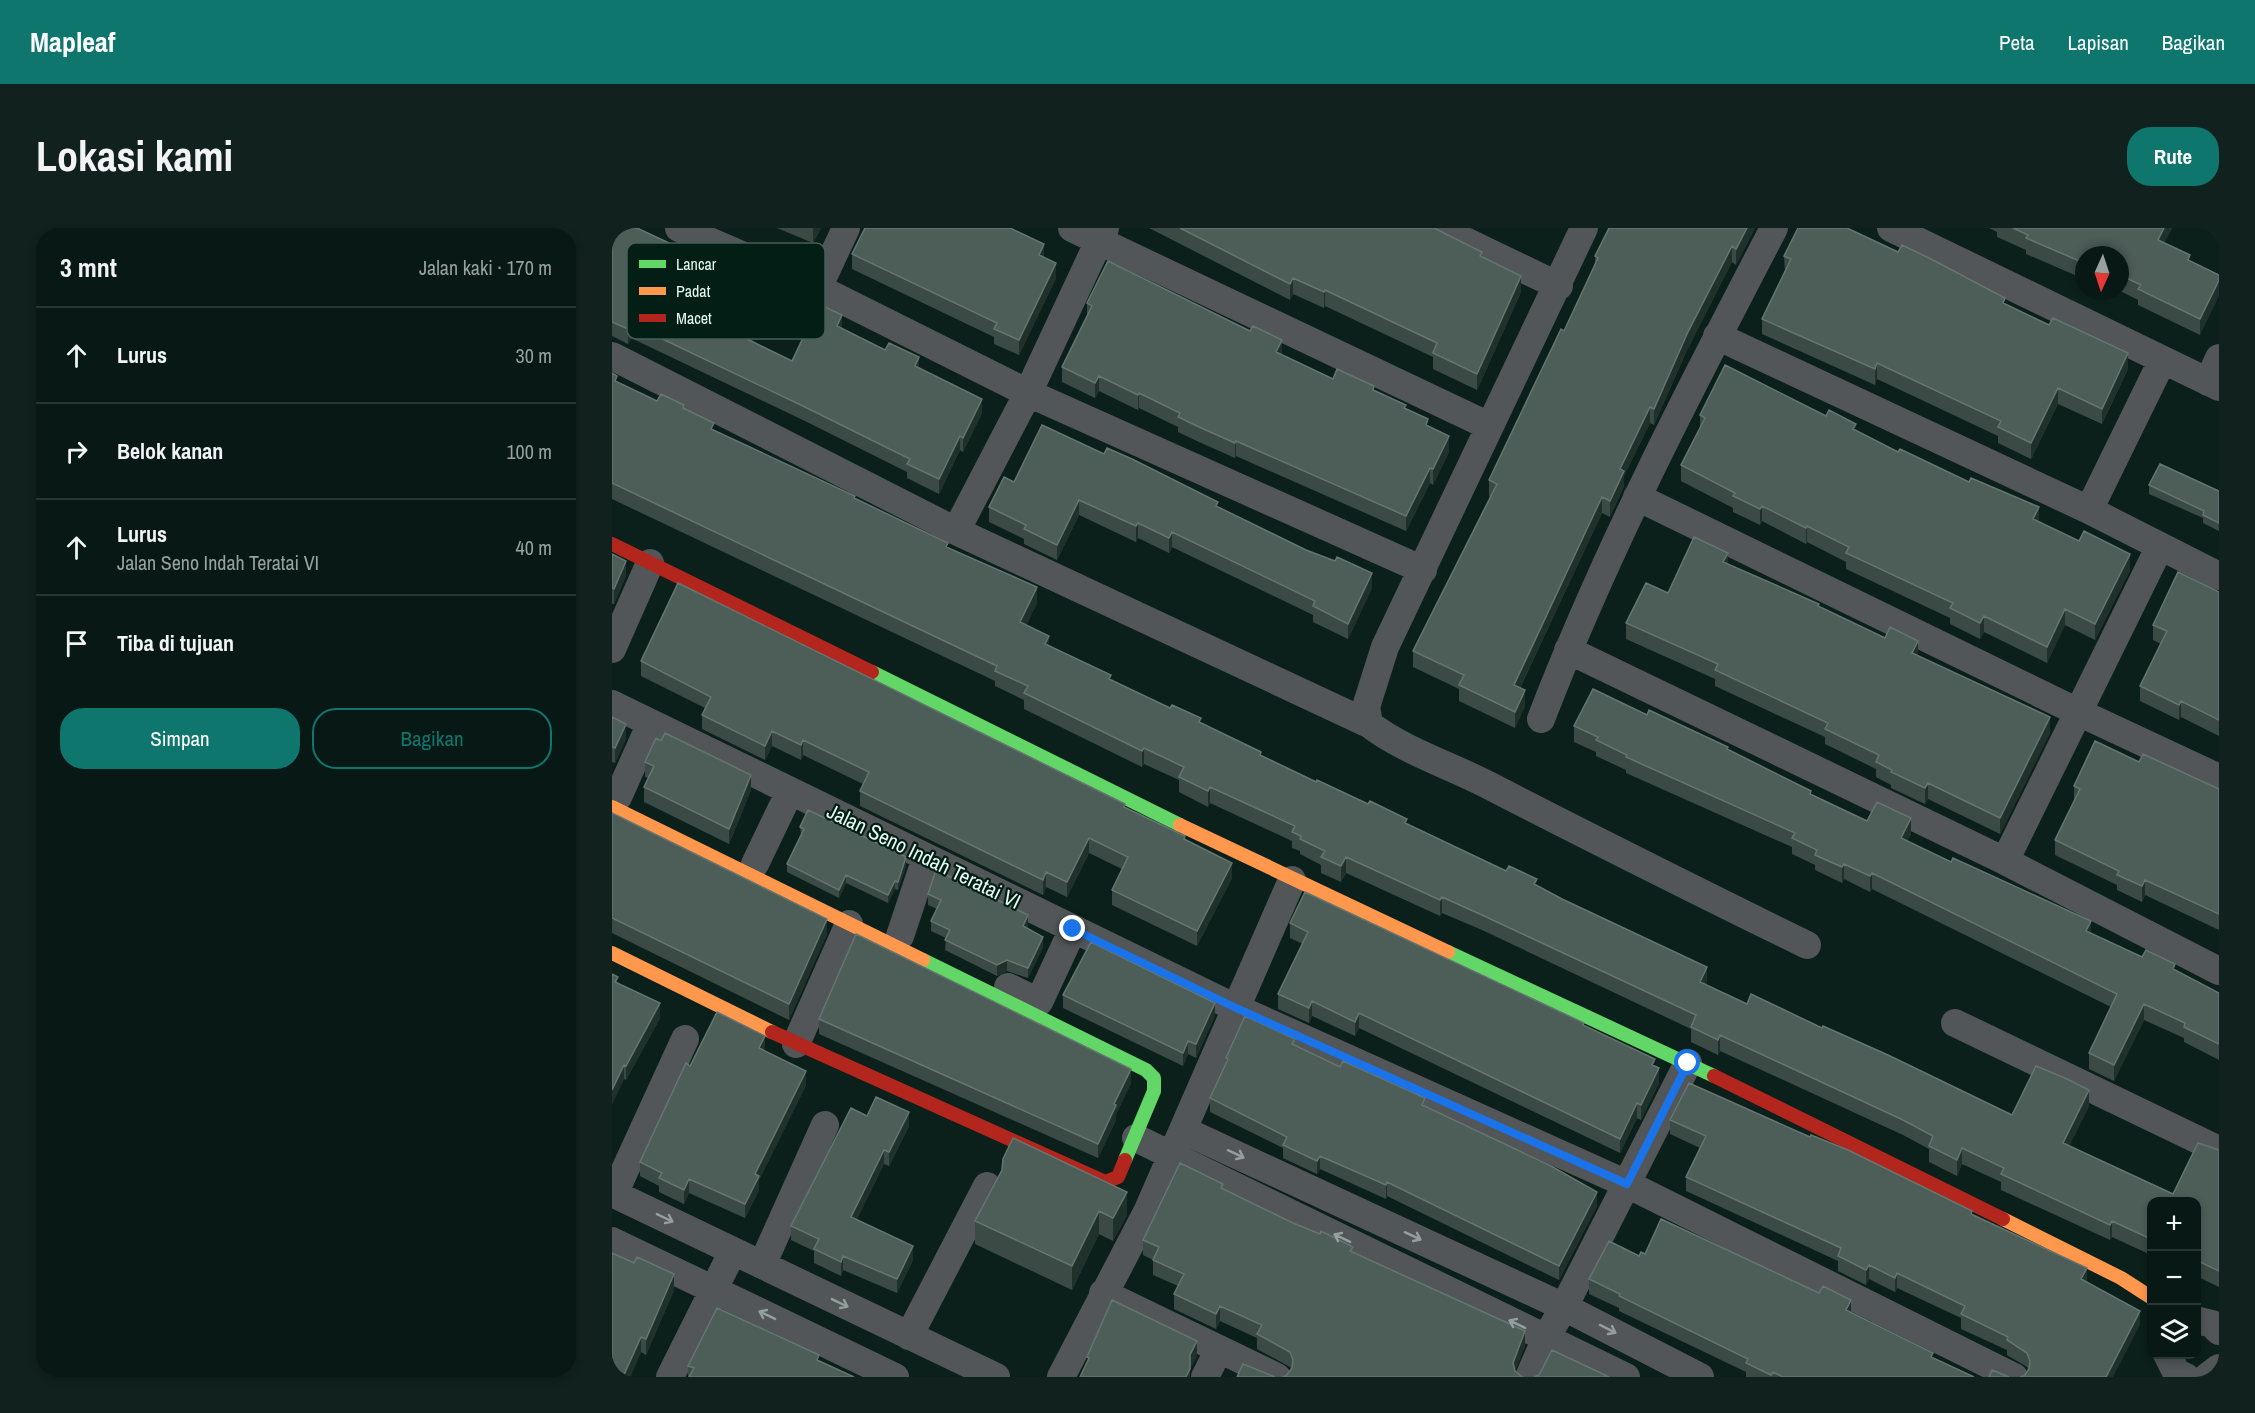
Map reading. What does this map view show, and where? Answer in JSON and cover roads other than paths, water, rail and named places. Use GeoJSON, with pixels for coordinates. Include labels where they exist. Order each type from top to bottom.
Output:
{"type":"FeatureCollection","features":[{"type":"Feature","properties":{"kind":"street"},"geometry":{"type":"LineString","coordinates":[[679,228],[714,243]]}},
{"type":"Feature","properties":{"kind":"street"},"geometry":{"type":"LineString","coordinates":[[825,273],[846,228]]}},
{"type":"Feature","properties":{"kind":"street"},"geometry":{"type":"LineString","coordinates":[[1072,228],[1102,234],[1489,426]]}},
{"type":"Feature","properties":{"kind":"street"},"geometry":{"type":"LineString","coordinates":[[1438,228],[1559,286]]}},
{"type":"Feature","properties":{"kind":"street"},"geometry":{"type":"LineString","coordinates":[[1369,724],[1366,707],[1385,647],[1489,426],[1559,286],[1584,228]]}},
{"type":"Feature","properties":{"kind":"street"},"geometry":{"type":"LineString","coordinates":[[1541,719],[1568,650],[1637,497],[1774,228]]}},
{"type":"Feature","properties":{"kind":"street"},"geometry":{"type":"LineString","coordinates":[[1891,228],[2162,361],[2215,376]]}},
{"type":"Feature","properties":{"kind":"street"},"geometry":{"type":"LineString","coordinates":[[956,531],[1028,393],[1102,234]]}},
{"type":"Feature","properties":{"kind":"street"},"geometry":{"type":"LineString","coordinates":[[825,292],[1028,393],[1423,570]]}},
{"type":"Feature","properties":{"kind":"street"},"geometry":{"type":"LineString","coordinates":[[1717,336],[2089,510],[2219,576]]}},
{"type":"Feature","properties":{"kind":"street"},"geometry":{"type":"LineString","coordinates":[[612,356],[956,531],[1369,724],[1388,738],[1455,768],[1650,869],[1808,945]]}},
{"type":"Feature","properties":{"kind":"street"},"geometry":{"type":"LineString","coordinates":[[2089,510],[2162,361]]}},
{"type":"Feature","properties":{"kind":"street"},"geometry":{"type":"LineString","coordinates":[[1637,497],[2078,712],[2219,778]]}},
{"type":"Feature","properties":{"kind":"street"},"geometry":{"type":"LineString","coordinates":[[612,544],[1292,880],[1688,1063],[2044,1239],[2121,1278],[2147,1295]]}},
{"type":"Feature","properties":{"kind":"street"},"geometry":{"type":"LineString","coordinates":[[2006,861],[2160,546]]}},
{"type":"Feature","properties":{"kind":"street"},"geometry":{"type":"LineString","coordinates":[[612,649],[650,563]]}},
{"type":"Feature","properties":{"kind":"street"},"geometry":{"type":"LineString","coordinates":[[1568,650],[2006,861],[2219,971]]}},
{"type":"Feature","properties":{"kind":"street","name":"Jalan Seno Indah Teratai VI"},"geometry":{"type":"LineString","coordinates":[[612,704],[1236,1008],[1627,1184],[2014,1377]]}},
{"type":"Feature","properties":{"kind":"street"},"geometry":{"type":"LineString","coordinates":[[614,799],[651,723]]}},
{"type":"Feature","properties":{"kind":"street"},"geometry":{"type":"LineString","coordinates":[[755,864],[790,791]]}},
{"type":"Feature","properties":{"kind":"street"},"geometry":{"type":"LineString","coordinates":[[614,799],[755,864],[1039,1002],[1073,929]]}},
{"type":"Feature","properties":{"kind":"street"},"geometry":{"type":"LineString","coordinates":[[612,953],[796,1044],[1105,1182],[1118,1177],[1154,1091],[1154,1078],[1146,1070],[849,924],[614,799]]}},
{"type":"Feature","properties":{"kind":"street"},"geometry":{"type":"LineString","coordinates":[[900,936],[926,858]]}},
{"type":"Feature","properties":{"kind":"street"},"geometry":{"type":"LineString","coordinates":[[1060,1377],[1147,1212],[1292,880]]}},
{"type":"Feature","properties":{"kind":"street"},"geometry":{"type":"LineString","coordinates":[[796,1044],[849,924]]}},
{"type":"Feature","properties":{"kind":"street"},"geometry":{"type":"LineString","coordinates":[[1955,1023],[2219,1150]]}},
{"type":"Feature","properties":{"kind":"street"},"geometry":{"type":"LineString","coordinates":[[686,1039],[613,1193],[996,1377]]}},
{"type":"Feature","properties":{"kind":"street"},"geometry":{"type":"LineString","coordinates":[[1529,1377],[1546,1338],[1688,1063]]}},
{"type":"Feature","properties":{"kind":"street"},"geometry":{"type":"LineString","coordinates":[[762,1265],[825,1125]]}},
{"type":"Feature","properties":{"kind":"street"},"geometry":{"type":"LineString","coordinates":[[1136,1138],[1177,1142],[1564,1307],[1700,1377]]}},
{"type":"Feature","properties":{"kind":"street"},"geometry":{"type":"LineString","coordinates":[[1177,1142],[1546,1338],[1626,1377]]}},
{"type":"Feature","properties":{"kind":"street"},"geometry":{"type":"LineString","coordinates":[[909,1336],[987,1186]]}},
{"type":"Feature","properties":{"kind":"street"},"geometry":{"type":"LineString","coordinates":[[612,1241],[895,1377]]}},
{"type":"Feature","properties":{"kind":"street"},"geometry":{"type":"LineString","coordinates":[[670,1377],[733,1251]]}},
{"type":"Feature","properties":{"kind":"street"},"geometry":{"type":"LineString","coordinates":[[1103,1293],[1277,1377]]}},
{"type":"Feature","properties":{"kind":"street"},"geometry":{"type":"LineString","coordinates":[[2201,1321],[2212,1324],[2219,1331]]}},
{"type":"Feature","properties":{"kind":"street"},"geometry":{"type":"LineString","coordinates":[[1205,1377],[1219,1349]]}}]}
